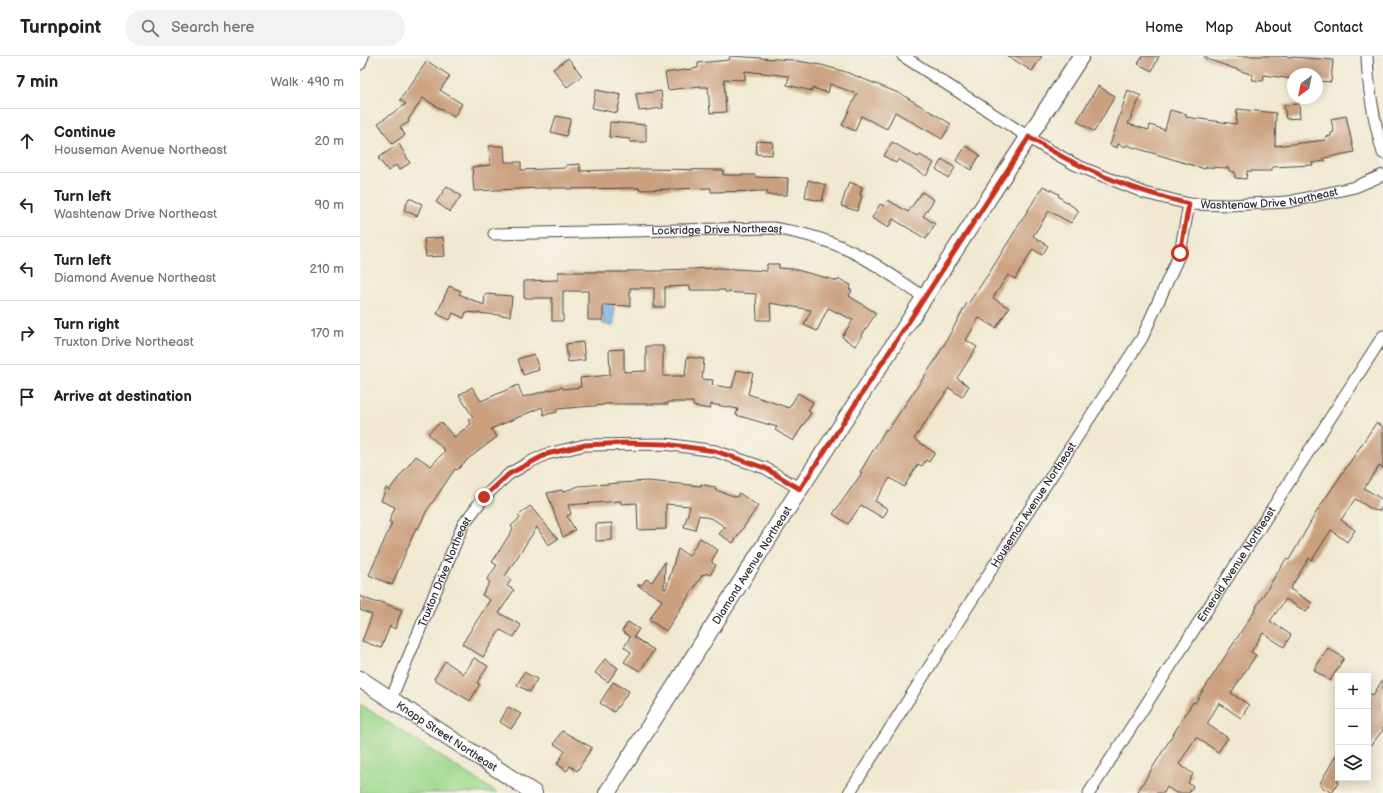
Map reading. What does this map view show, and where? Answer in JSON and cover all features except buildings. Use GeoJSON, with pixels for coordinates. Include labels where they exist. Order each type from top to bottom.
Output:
{"type":"FeatureCollection","features":[{"type":"Feature","properties":{"kind":"street"},"geometry":{"type":"LineString","coordinates":[[360,64],[363,56]]}},
{"type":"Feature","properties":{"kind":"street","name":"Washtenaw Drive Northeast"},"geometry":{"type":"LineString","coordinates":[[903,56],[1029,137],[1076,165],[1145,193],[1189,204],[1229,205],[1288,202],[1355,187],[1383,175]]}},
{"type":"Feature","properties":{"kind":"street","name":"Diamond Avenue Northeast"},"geometry":{"type":"LineString","coordinates":[[607,793],[800,489],[1081,56]]}},
{"type":"Feature","properties":{"kind":"street"},"geometry":{"type":"LineString","coordinates":[[1367,56],[1368,78],[1376,126],[1383,153]]}},
{"type":"Feature","properties":{"kind":"street","name":"Houseman Avenue Northeast"},"geometry":{"type":"LineString","coordinates":[[849,793],[1026,515],[1142,338],[1180,253],[1189,204]]}},
{"type":"Feature","properties":{"kind":"street","name":"Lockridge Drive Northeast"},"geometry":{"type":"LineString","coordinates":[[494,234],[773,228],[823,239],[847,249],[924,297]]}},
{"type":"Feature","properties":{"kind":"street","name":"Emerald Avenue Northeast"},"geometry":{"type":"LineString","coordinates":[[1089,793],[1383,336]]}},
{"type":"Feature","properties":{"kind":"street","name":"Truxton Drive Northeast"},"geometry":{"type":"LineString","coordinates":[[392,699],[463,525],[484,497],[509,474],[528,463],[547,454],[585,445],[665,444],[715,451],[765,468],[800,489]]}},
{"type":"Feature","properties":{"kind":"street","name":"Knapp Street Northeast"},"geometry":{"type":"LineString","coordinates":[[360,679],[534,793]]}},
{"type":"Feature","properties":{"kind":"green space"},"geometry":{"type":"Polygon","coordinates":[[[360,704],[497,793],[360,793],[360,704]]]}},
{"type":"Feature","properties":{"kind":"water"},"geometry":{"type":"Polygon","coordinates":[[[603,302],[614,303],[614,324],[611,326],[603,324],[603,302]]]}},
{"type":"Feature","properties":{"kind":"route"},"geometry":{"type":"LineString","coordinates":[[484,497],[509,474],[547,454],[585,445],[626,443],[665,444],[715,451],[765,468],[800,489],[1029,137],[1076,165],[1145,193],[1189,204],[1180,253]]}}]}
